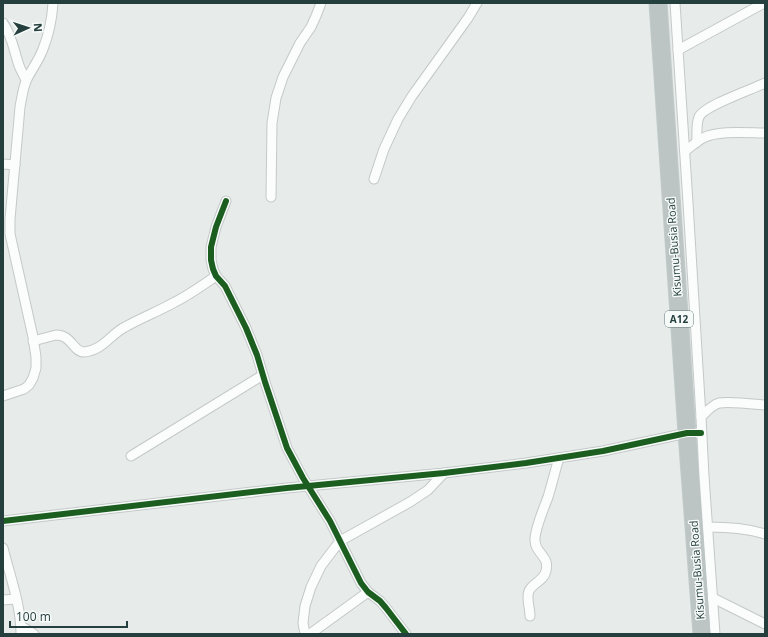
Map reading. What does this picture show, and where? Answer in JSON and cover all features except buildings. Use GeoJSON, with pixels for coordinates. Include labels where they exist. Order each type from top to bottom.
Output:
{"type":"FeatureCollection","features":[{"type":"Feature","properties":{"kind":"highway","name":"Kisumu-Busia Road"},"geometry":{"type":"LineString","coordinates":[[658,6],[694,433],[702,634]]}},
{"type":"Feature","properties":{"kind":"street"},"geometry":{"type":"LineString","coordinates":[[3,396],[24,389],[29,385],[36,368],[36,357],[33,341],[10,234],[10,219],[22,93],[26,80],[43,50],[49,32],[53,3]]}},
{"type":"Feature","properties":{"kind":"street"},"geometry":{"type":"LineString","coordinates":[[271,197],[272,123],[276,98],[283,77],[300,43],[314,22],[321,3]]}},
{"type":"Feature","properties":{"kind":"street"},"geometry":{"type":"LineString","coordinates":[[374,180],[384,149],[412,96],[478,3]]}},
{"type":"Feature","properties":{"kind":"street"},"geometry":{"type":"LineString","coordinates":[[678,50],[764,3]]}},
{"type":"Feature","properties":{"kind":"street"},"geometry":{"type":"LineString","coordinates":[[658,6],[675,6],[701,416],[694,433],[708,527],[715,634]]}},
{"type":"Feature","properties":{"kind":"street"},"geometry":{"type":"LineString","coordinates":[[3,23],[8,30],[21,70],[26,80]]}},
{"type":"Feature","properties":{"kind":"street"},"geometry":{"type":"LineString","coordinates":[[697,142],[698,118],[702,113],[718,103],[765,83]]}},
{"type":"Feature","properties":{"kind":"street"},"geometry":{"type":"LineString","coordinates":[[685,151],[703,138],[712,135],[724,133],[765,133]]}},
{"type":"Feature","properties":{"kind":"street"},"geometry":{"type":"LineString","coordinates":[[3,164],[15,165]]}},
{"type":"Feature","properties":{"kind":"street"},"geometry":{"type":"LineString","coordinates":[[226,201],[216,227],[211,247],[212,269],[225,286],[258,355],[287,448],[330,521],[361,583],[368,592],[380,601],[404,631],[412,634]]}},
{"type":"Feature","properties":{"kind":"street"},"geometry":{"type":"LineString","coordinates":[[33,341],[60,335],[68,338],[78,350],[83,352],[88,351],[108,341],[125,326],[175,303],[216,276]]}},
{"type":"Feature","properties":{"kind":"street"},"geometry":{"type":"LineString","coordinates":[[131,456],[263,375]]}},
{"type":"Feature","properties":{"kind":"street"},"geometry":{"type":"LineString","coordinates":[[701,416],[719,403],[765,405]]}},
{"type":"Feature","properties":{"kind":"street"},"geometry":{"type":"LineString","coordinates":[[3,521],[526,463],[603,451],[694,433]]}},
{"type":"Feature","properties":{"kind":"street"},"geometry":{"type":"LineString","coordinates":[[530,616],[528,599],[530,590],[543,577],[546,572],[547,563],[544,556],[538,551],[535,545],[536,533],[559,458]]}},
{"type":"Feature","properties":{"kind":"street"},"geometry":{"type":"LineString","coordinates":[[305,634],[303,623],[305,606],[311,587],[321,566],[340,541],[410,502],[428,490],[444,473]]}},
{"type":"Feature","properties":{"kind":"street"},"geometry":{"type":"LineString","coordinates":[[708,527],[730,527],[753,530],[765,534]]}},
{"type":"Feature","properties":{"kind":"street"},"geometry":{"type":"LineString","coordinates":[[3,548],[16,599],[21,630],[34,634]]}},
{"type":"Feature","properties":{"kind":"street"},"geometry":{"type":"LineString","coordinates":[[310,634],[368,592]]}},
{"type":"Feature","properties":{"kind":"street"},"geometry":{"type":"LineString","coordinates":[[713,598],[765,624]]}},
{"type":"Feature","properties":{"kind":"street"},"geometry":{"type":"LineString","coordinates":[[3,600],[16,599]]}},
{"type":"Feature","properties":{"kind":"cycle path"},"geometry":{"type":"LineString","coordinates":[[226,201],[216,227],[211,247],[213,269],[216,276],[225,286],[246,328],[257,355],[287,448],[303,478],[330,521],[361,583],[368,592],[380,601],[406,634]]}},
{"type":"Feature","properties":{"kind":"cycle path"},"geometry":{"type":"LineString","coordinates":[[3,521],[287,488],[444,473],[526,463],[603,451],[687,433],[701,433]]}}]}
